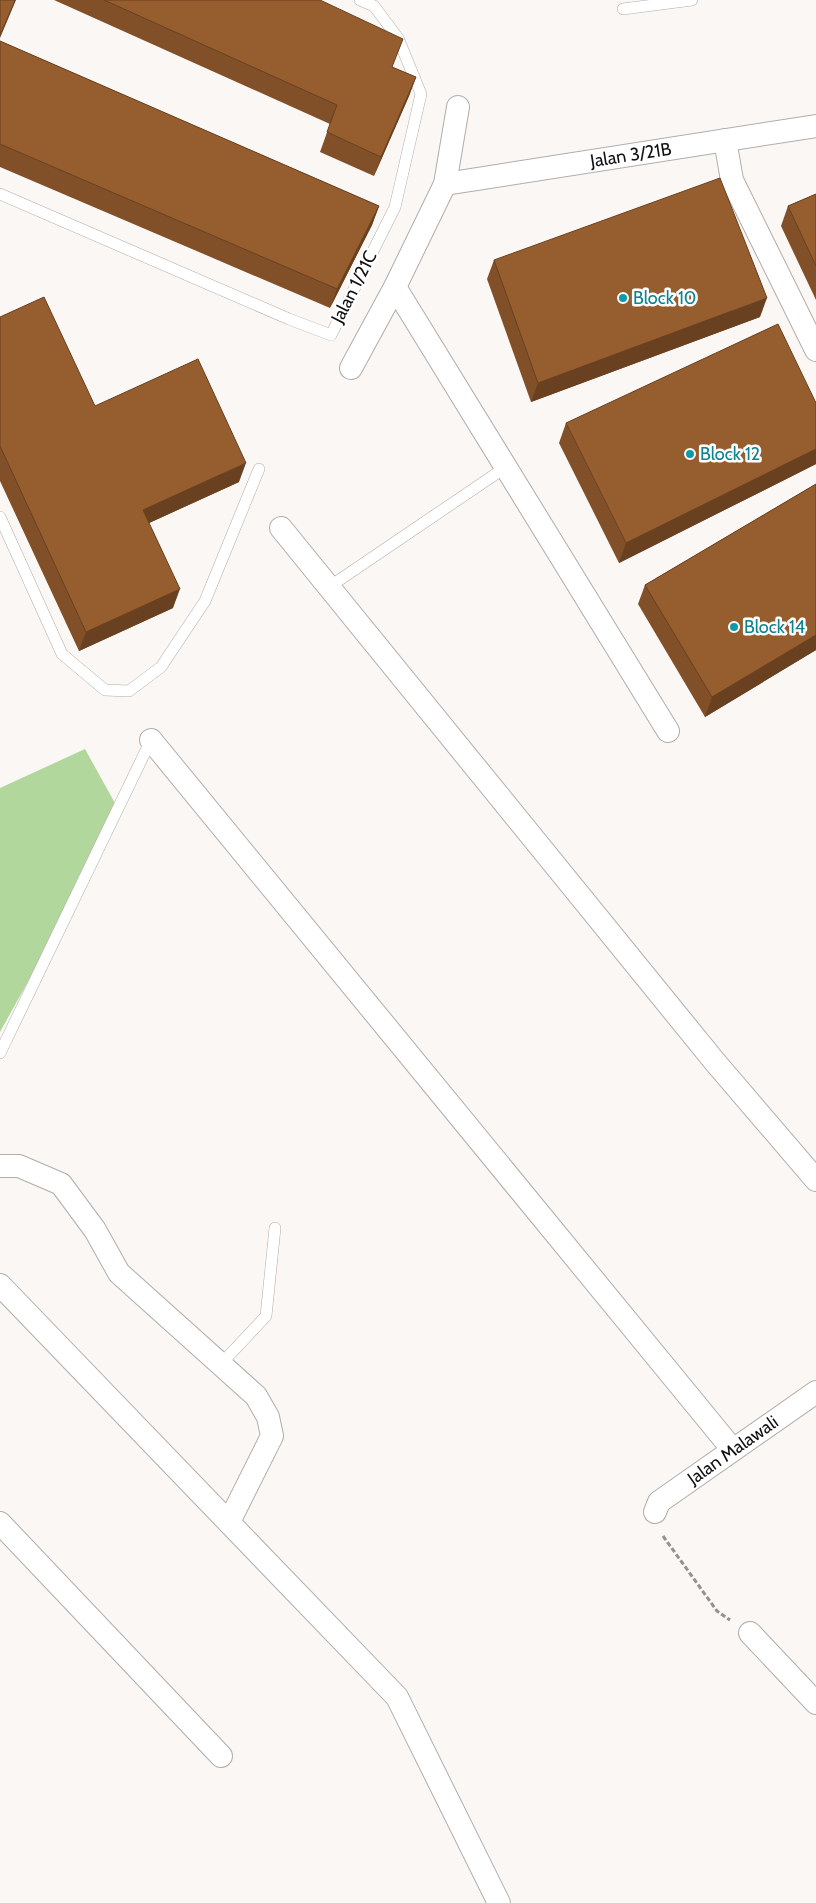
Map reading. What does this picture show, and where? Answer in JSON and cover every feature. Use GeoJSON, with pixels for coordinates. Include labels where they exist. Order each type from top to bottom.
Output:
{"type":"FeatureCollection","features":[{"type":"Feature","properties":{"kind":"street"},"geometry":{"type":"LineString","coordinates":[[351,368],[395,287],[445,184],[458,107]]}},
{"type":"Feature","properties":{"kind":"street","name":"Jalan 3/21B"},"geometry":{"type":"LineString","coordinates":[[445,184],[816,126]]}},
{"type":"Feature","properties":{"kind":"street"},"geometry":{"type":"LineString","coordinates":[[725,140],[732,180],[816,350]]}},
{"type":"Feature","properties":{"kind":"street"},"geometry":{"type":"LineString","coordinates":[[395,287],[668,731]]}},
{"type":"Feature","properties":{"kind":"street"},"geometry":{"type":"LineString","coordinates":[[281,528],[715,1062],[816,1180]]}},
{"type":"Feature","properties":{"kind":"street"},"geometry":{"type":"LineString","coordinates":[[152,740],[733,1450]]}},
{"type":"Feature","properties":{"kind":"street"},"geometry":{"type":"LineString","coordinates":[[0,1166],[19,1166],[61,1184],[95,1230],[119,1273],[256,1396],[268,1417],[272,1436],[228,1522]]}},
{"type":"Feature","properties":{"kind":"street"},"geometry":{"type":"LineString","coordinates":[[0,1285],[397,1697],[499,1903]]}},
{"type":"Feature","properties":{"kind":"street","name":"Jalan Malawali"},"geometry":{"type":"LineString","coordinates":[[655,1512],[659,1502],[816,1392]]}},
{"type":"Feature","properties":{"kind":"street"},"geometry":{"type":"LineString","coordinates":[[0,1523],[221,1756]]}},
{"type":"Feature","properties":{"kind":"street"},"geometry":{"type":"LineString","coordinates":[[750,1632],[816,1703]]}},
{"type":"Feature","properties":{"kind":"lane","name":"Jalan 1/21C"},"geometry":{"type":"LineString","coordinates":[[0,194],[331,335],[395,207],[421,94],[398,38],[374,6],[360,0]]}},
{"type":"Feature","properties":{"kind":"lane"},"geometry":{"type":"LineString","coordinates":[[623,9],[692,0]]}},
{"type":"Feature","properties":{"kind":"lane"},"geometry":{"type":"LineString","coordinates":[[329,587],[506,467]]}},
{"type":"Feature","properties":{"kind":"lane"},"geometry":{"type":"LineString","coordinates":[[0,517],[62,654],[104,690],[129,690],[161,667],[205,601],[259,468]]}},
{"type":"Feature","properties":{"kind":"lane"},"geometry":{"type":"LineString","coordinates":[[0,1053],[152,740]]}},
{"type":"Feature","properties":{"kind":"lane"},"geometry":{"type":"LineString","coordinates":[[221,1364],[266,1316],[274,1228]]}},
{"type":"Feature","properties":{"kind":"path"},"geometry":{"type":"LineString","coordinates":[[655,1512],[664,1537],[717,1611],[750,1632]]}},
{"type":"Feature","properties":{"kind":"green space"},"geometry":{"type":"Polygon","coordinates":[[[85,749],[121,814],[0,1032],[0,788],[85,749]]]}},
{"type":"Feature","properties":{"kind":"building"},"geometry":{"type":"Polygon","coordinates":[[[0,0],[15,0],[0,35],[0,0]]]}},
{"type":"Feature","properties":{"kind":"building"},"geometry":{"type":"Polygon","coordinates":[[[104,0],[320,0],[403,39],[392,67],[416,77],[381,157],[327,132],[337,105],[104,0]]]}},
{"type":"Feature","properties":{"kind":"building"},"geometry":{"type":"Polygon","coordinates":[[[0,41],[379,206],[337,289],[0,144],[0,41]]]}},
{"type":"Feature","properties":{"kind":"building","name":"Block 10"},"geometry":{"type":"Polygon","coordinates":[[[720,178],[767,298],[538,383],[494,260],[720,178]]]}},
{"type":"Feature","properties":{"kind":"building"},"geometry":{"type":"Polygon","coordinates":[[[816,194],[816,266],[788,206],[816,194]]]}},
{"type":"Feature","properties":{"kind":"building"},"geometry":{"type":"Polygon","coordinates":[[[44,297],[95,406],[198,359],[246,463],[143,510],[180,589],[86,632],[0,446],[0,317],[44,297]]]}},
{"type":"Feature","properties":{"kind":"building","name":"Block 12"},"geometry":{"type":"Polygon","coordinates":[[[778,324],[816,403],[816,449],[626,543],[566,423],[778,324]]]}},
{"type":"Feature","properties":{"kind":"building","name":"Block 14"},"geometry":{"type":"Polygon","coordinates":[[[816,484],[816,635],[712,697],[645,585],[816,484]]]}},
{"type":"Feature","properties":{"kind":"place","name":"Block 10"},"geometry":{"type":"Point","coordinates":[623,298]}},
{"type":"Feature","properties":{"kind":"place","name":"Block 12"},"geometry":{"type":"Point","coordinates":[690,454]}},
{"type":"Feature","properties":{"kind":"place","name":"Block 14"},"geometry":{"type":"Point","coordinates":[734,627]}}]}
